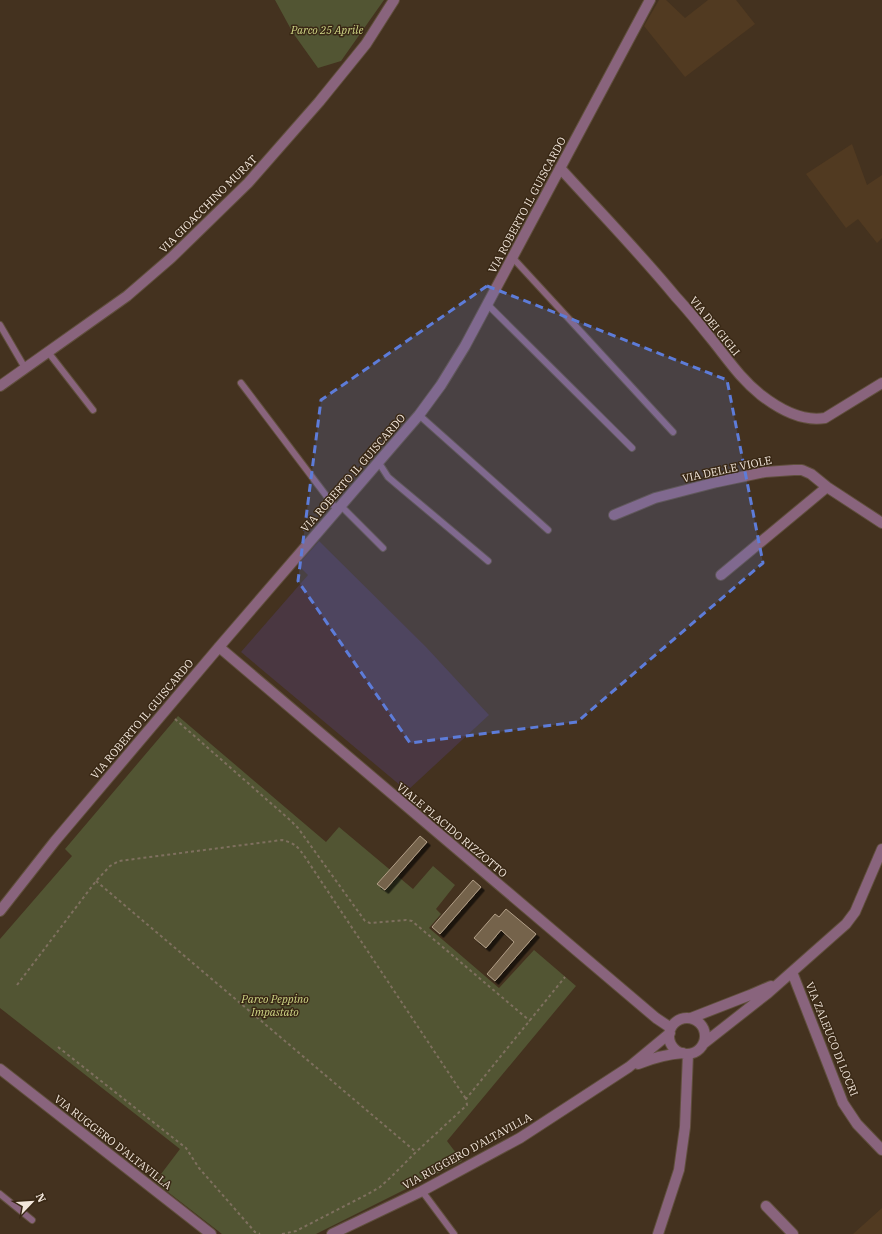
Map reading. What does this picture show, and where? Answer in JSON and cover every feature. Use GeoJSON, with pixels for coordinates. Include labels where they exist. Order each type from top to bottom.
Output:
{"type":"FeatureCollection","features":[{"type":"Feature","properties":{"kind":"street","name":"VIA GIOACCHINO MURAT"},"geometry":{"type":"LineString","coordinates":[[0,386],[128,296],[171,258],[248,183],[319,102],[366,44],[394,0]]}},
{"type":"Feature","properties":{"kind":"street","name":"VIA ROBERTO IL GUISCARDO"},"geometry":{"type":"LineString","coordinates":[[0,911],[55,841],[219,647],[420,415],[441,385],[461,352],[650,0]]}},
{"type":"Feature","properties":{"kind":"street","name":"VIA DEI GIGLI"},"geometry":{"type":"LineString","coordinates":[[560,168],[669,288],[714,342],[738,374],[776,406],[792,414],[819,420],[825,418],[882,383]]}},
{"type":"Feature","properties":{"kind":"street","name":"VIA DELLE VIOLE"},"geometry":{"type":"LineString","coordinates":[[614,515],[654,498],[717,482],[766,472],[802,470],[811,474],[827,487],[882,523]]}},
{"type":"Feature","properties":{"kind":"street"},"geometry":{"type":"LineString","coordinates":[[721,575],[827,487]]}},
{"type":"Feature","properties":{"kind":"street","name":"VIALE PLACIDO RIZZOTTO"},"geometry":{"type":"LineString","coordinates":[[219,647],[555,934],[671,1030]]}},
{"type":"Feature","properties":{"kind":"street"},"geometry":{"type":"LineString","coordinates":[[790,975],[750,996],[675,1023],[671,1030],[671,1043],[674,1048],[685,1053],[697,1051],[703,1044],[790,975],[846,924],[854,912],[882,849]]}},
{"type":"Feature","properties":{"kind":"street","name":"VIA ZALEUCO DI LOCRI"},"geometry":{"type":"LineString","coordinates":[[790,975],[843,1103],[857,1124],[882,1150]]}},
{"type":"Feature","properties":{"kind":"street"},"geometry":{"type":"LineString","coordinates":[[691,1018],[696,1020],[704,1028],[705,1039],[703,1044]]}},
{"type":"Feature","properties":{"kind":"street","name":"VIA RUGGERO D'ALTAVILLA"},"geometry":{"type":"LineString","coordinates":[[336,1233],[422,1191],[520,1138],[629,1067],[671,1030]]}},
{"type":"Feature","properties":{"kind":"street"},"geometry":{"type":"LineString","coordinates":[[658,1234],[679,1170],[685,1127],[685,1053]]}},
{"type":"Feature","properties":{"kind":"street","name":"VIA RUGGERO D'ALTAVILLA"},"geometry":{"type":"LineString","coordinates":[[629,1067],[665,1055],[685,1053]]}},
{"type":"Feature","properties":{"kind":"street","name":"VIA RUGGERO D'ALTAVILLA"},"geometry":{"type":"LineString","coordinates":[[0,1069],[210,1234]]}},
{"type":"Feature","properties":{"kind":"street"},"geometry":{"type":"LineString","coordinates":[[766,1206],[793,1234]]}},
{"type":"Feature","properties":{"kind":"lane"},"geometry":{"type":"LineString","coordinates":[[512,257],[673,432]]}},
{"type":"Feature","properties":{"kind":"lane"},"geometry":{"type":"LineString","coordinates":[[487,304],[632,448]]}},
{"type":"Feature","properties":{"kind":"lane"},"geometry":{"type":"LineString","coordinates":[[0,325],[25,368]]}},
{"type":"Feature","properties":{"kind":"lane"},"geometry":{"type":"LineString","coordinates":[[48,352],[93,410]]}},
{"type":"Feature","properties":{"kind":"lane"},"geometry":{"type":"LineString","coordinates":[[240,383],[339,508],[382,548]]}},
{"type":"Feature","properties":{"kind":"lane"},"geometry":{"type":"LineString","coordinates":[[420,415],[548,530]]}},
{"type":"Feature","properties":{"kind":"lane"},"geometry":{"type":"LineString","coordinates":[[379,463],[388,477],[488,561]]}},
{"type":"Feature","properties":{"kind":"lane"},"geometry":{"type":"LineString","coordinates":[[422,1191],[454,1234]]}},
{"type":"Feature","properties":{"kind":"lane"},"geometry":{"type":"LineString","coordinates":[[0,1194],[32,1220]]}},
{"type":"Feature","properties":{"kind":"path"},"geometry":{"type":"LineString","coordinates":[[175,719],[298,828],[365,921],[370,924],[406,920],[412,921],[530,1020]]}},
{"type":"Feature","properties":{"kind":"path"},"geometry":{"type":"LineString","coordinates":[[18,985],[96,881],[110,866],[119,861],[282,840],[291,842],[297,846],[466,1099],[467,1105],[380,1187],[296,1231],[282,1234]]}},
{"type":"Feature","properties":{"kind":"path"},"geometry":{"type":"LineString","coordinates":[[96,881],[416,1152]]}},
{"type":"Feature","properties":{"kind":"path"},"geometry":{"type":"LineString","coordinates":[[466,1099],[565,977]]}},
{"type":"Feature","properties":{"kind":"path"},"geometry":{"type":"LineString","coordinates":[[58,1047],[186,1148],[204,1173],[256,1232],[260,1234]]}},
{"type":"Feature","properties":{"kind":"highlighted area"},"geometry":{"type":"Polygon","coordinates":[[[487,286],[727,380],[763,563],[577,722],[410,743],[298,581],[321,400],[487,286]]]}},
{"type":"Feature","properties":{"kind":"shaded area"},"geometry":{"type":"Polygon","coordinates":[[[659,0],[666,0],[685,18],[708,0],[736,0],[755,24],[685,77],[644,26],[659,0]]]}},
{"type":"Feature","properties":{"kind":"shaded area"},"geometry":{"type":"Polygon","coordinates":[[[852,144],[867,185],[882,175],[882,238],[877,243],[858,219],[846,228],[806,174],[852,144]]]}},
{"type":"Feature","properties":{"kind":"shaded area"},"geometry":{"type":"Polygon","coordinates":[[[319,541],[426,647],[489,715],[407,791],[241,652],[308,575],[298,565],[319,541]]]}},
{"type":"Feature","properties":{"kind":"shaded area"},"geometry":{"type":"Polygon","coordinates":[[[882,1208],[882,1234],[853,1234],[882,1208]]]}},
{"type":"Feature","properties":{"kind":"green space","name":"Parco 25 Aprile"},"geometry":{"type":"Polygon","coordinates":[[[275,0],[384,0],[341,61],[318,68],[293,33],[275,0]]]}},
{"type":"Feature","properties":{"kind":"green space","name":"Parco Peppino Impastato"},"geometry":{"type":"Polygon","coordinates":[[[178,716],[326,842],[339,827],[413,889],[433,866],[455,885],[436,909],[441,914],[429,928],[499,988],[534,950],[576,986],[447,1141],[462,1161],[316,1234],[222,1234],[155,1182],[180,1149],[0,1008],[0,939],[72,856],[65,849],[178,716]]]}},
{"type":"Feature","properties":{"kind":"building"},"geometry":{"type":"Polygon","coordinates":[[[420,836],[427,842],[385,890],[377,884],[420,836]]]}},
{"type":"Feature","properties":{"kind":"building"},"geometry":{"type":"Polygon","coordinates":[[[473,880],[481,887],[440,934],[432,927],[473,880]]]}},
{"type":"Feature","properties":{"kind":"building"},"geometry":{"type":"Polygon","coordinates":[[[506,909],[536,934],[495,981],[487,974],[514,942],[501,930],[486,948],[474,938],[495,914],[499,917],[506,909]]]}}]}
